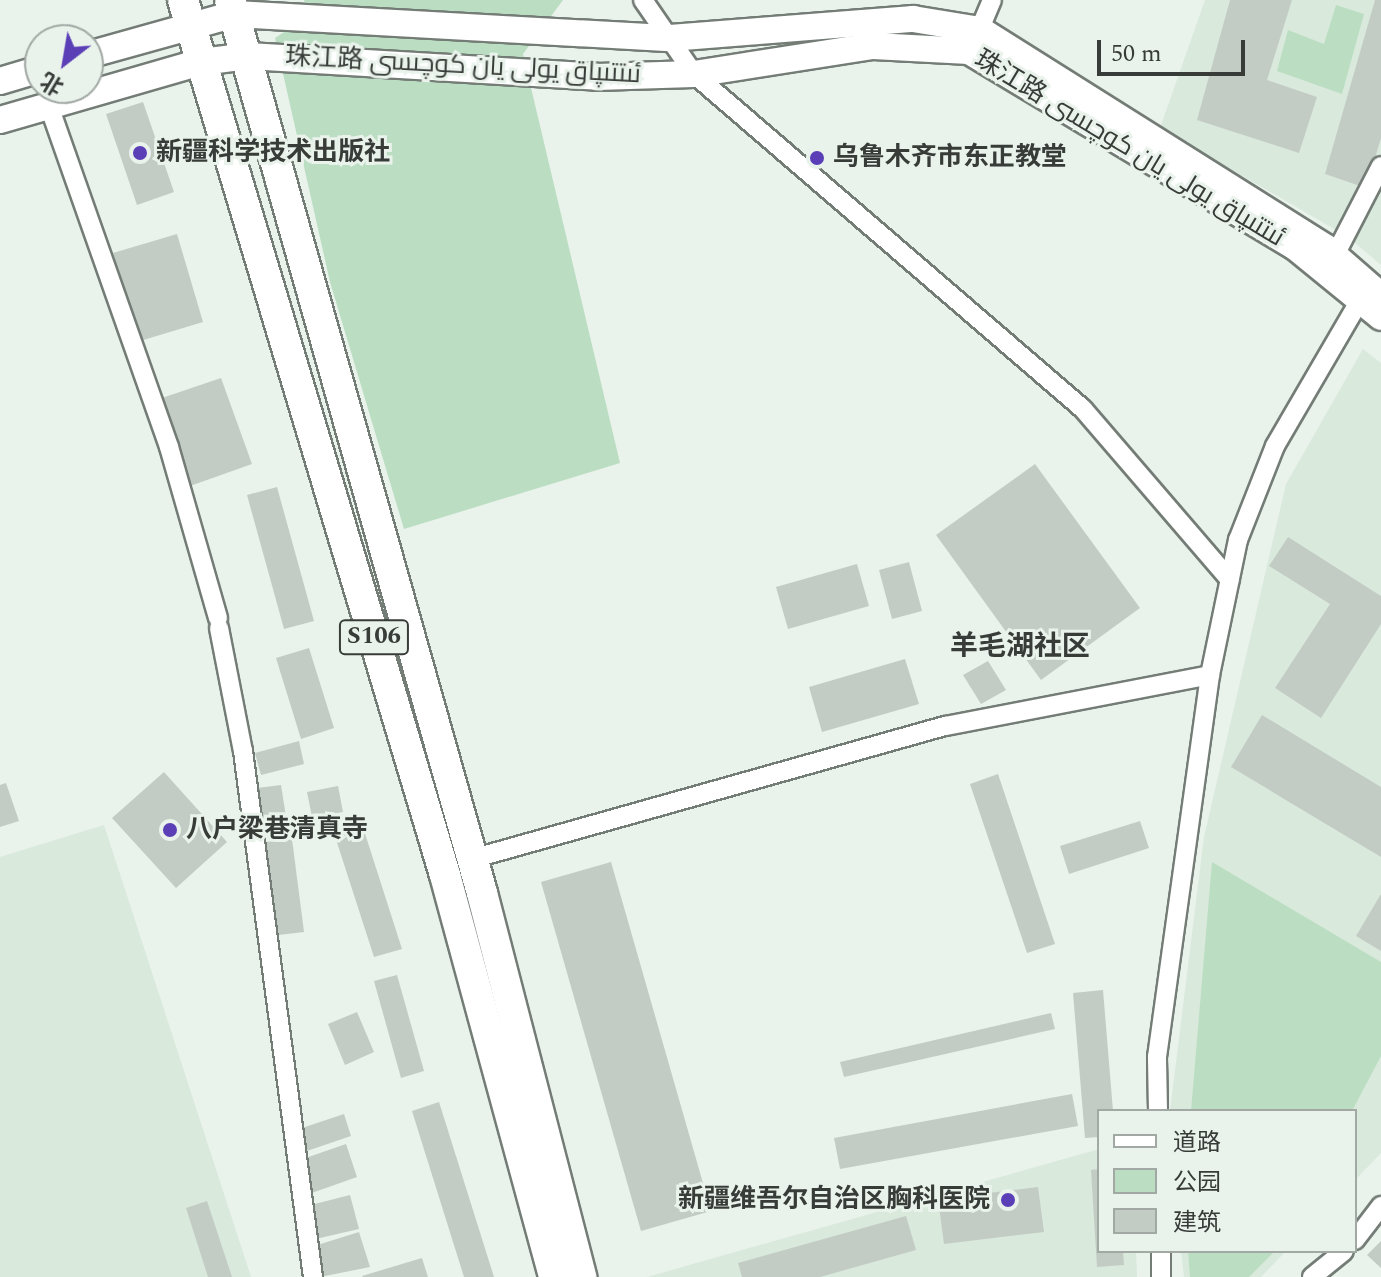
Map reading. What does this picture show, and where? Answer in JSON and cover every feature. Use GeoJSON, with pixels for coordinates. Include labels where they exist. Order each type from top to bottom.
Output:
{"type":"FeatureCollection","features":[{"type":"Feature","properties":{"kind":"main road","name":"S106"},"geometry":{"type":"LineString","coordinates":[[232,7],[248,56],[581,1277]]}},
{"type":"Feature","properties":{"kind":"main road","name":"S106"},"geometry":{"type":"LineString","coordinates":[[187,13],[445,875],[554,1277]]}},
{"type":"Feature","properties":{"kind":"street"},"geometry":{"type":"LineString","coordinates":[[643,0],[694,74],[1083,409],[1230,580]]}},
{"type":"Feature","properties":{"kind":"street"},"geometry":{"type":"LineString","coordinates":[[974,41],[992,0]]}},
{"type":"Feature","properties":{"kind":"street","name":"珠江路 ئىتتىپاق يولى يان كوچىسى"},"geometry":{"type":"LineString","coordinates":[[104,48],[187,13],[232,7],[670,38],[913,19],[974,41],[1335,255],[1370,298],[1381,317]]}},
{"type":"Feature","properties":{"kind":"street","name":"珠江路 ئىتتىپاق يولى يان كوچىسى"},"geometry":{"type":"LineString","coordinates":[[0,120],[201,62],[248,56],[597,77],[694,74],[873,46],[974,41],[1370,298]]}},
{"type":"Feature","properties":{"kind":"street"},"geometry":{"type":"LineString","coordinates":[[0,81],[24,74]]}},
{"type":"Feature","properties":{"kind":"street"},"geometry":{"type":"LineString","coordinates":[[49,106],[169,447],[218,623],[245,766],[313,1277]]}},
{"type":"Feature","properties":{"kind":"street"},"geometry":{"type":"LineString","coordinates":[[1335,255],[1381,166]]}},
{"type":"Feature","properties":{"kind":"street"},"geometry":{"type":"LineString","coordinates":[[1158,1109],[1157,1057],[1210,675],[1230,580],[1275,446],[1370,298]]}},
{"type":"Feature","properties":{"kind":"street"},"geometry":{"type":"LineString","coordinates":[[468,860],[946,726],[1210,675]]}},
{"type":"Feature","properties":{"kind":"street"},"geometry":{"type":"LineString","coordinates":[[1357,1237],[1381,1206]]}},
{"type":"Feature","properties":{"kind":"street"},"geometry":{"type":"LineString","coordinates":[[1161,1253],[1161,1277]]}},
{"type":"Feature","properties":{"kind":"street"},"geometry":{"type":"LineString","coordinates":[[1312,1277],[1342,1253]]}},
{"type":"Feature","properties":{"kind":"shaded area"},"geometry":{"type":"Polygon","coordinates":[[[1205,0],[1381,0],[1381,265],[1348,237],[1160,128],[1205,0]]]}},
{"type":"Feature","properties":{"kind":"shaded area"},"geometry":{"type":"Polygon","coordinates":[[[1363,349],[1381,363],[1381,1153],[1357,1178],[1357,1109],[1170,1109],[1204,837],[1286,484],[1363,349]]]}},
{"type":"Feature","properties":{"kind":"shaded area"},"geometry":{"type":"Polygon","coordinates":[[[104,825],[251,1277],[0,1277],[0,857],[104,825]]]}},
{"type":"Feature","properties":{"kind":"shaded area","name":"新疆维吾尔自治区胸科医院"},"geometry":{"type":"Polygon","coordinates":[[[1097,1150],[1097,1253],[1136,1253],[1137,1277],[647,1277],[1097,1150]]]}},
{"type":"Feature","properties":{"kind":"shaded area"},"geometry":{"type":"Polygon","coordinates":[[[1181,1253],[1284,1253],[1261,1277],[1184,1277],[1181,1253]]]}},
{"type":"Feature","properties":{"kind":"green space"},"geometry":{"type":"Polygon","coordinates":[[[304,0],[563,0],[523,54],[620,463],[404,529],[330,282],[275,38],[309,16],[304,0]]]}},
{"type":"Feature","properties":{"kind":"green space"},"geometry":{"type":"Polygon","coordinates":[[[1336,5],[1364,14],[1342,94],[1277,71],[1288,30],[1324,44],[1336,5]]]}},
{"type":"Feature","properties":{"kind":"green space"},"geometry":{"type":"Polygon","coordinates":[[[1212,862],[1381,962],[1381,1056],[1353,1109],[1191,1109],[1212,862]]]}},
{"type":"Feature","properties":{"kind":"green space"},"geometry":{"type":"Polygon","coordinates":[[[1188,1253],[1273,1253],[1249,1277],[1190,1277],[1188,1253]]]}},
{"type":"Feature","properties":{"kind":"building"},"geometry":{"type":"Polygon","coordinates":[[[1230,0],[1292,0],[1267,80],[1317,97],[1299,153],[1197,120],[1230,0]]]}},
{"type":"Feature","properties":{"kind":"building"},"geometry":{"type":"Polygon","coordinates":[[[1375,0],[1381,0],[1381,138],[1366,188],[1325,174],[1375,0]]]}},
{"type":"Feature","properties":{"kind":"building","name":"新疆科学技术出版社"},"geometry":{"type":"Polygon","coordinates":[[[143,102],[174,192],[137,205],[106,114],[143,102]]]}},
{"type":"Feature","properties":{"kind":"building"},"geometry":{"type":"Polygon","coordinates":[[[177,234],[203,322],[140,341],[113,253],[177,234]]]}},
{"type":"Feature","properties":{"kind":"building"},"geometry":{"type":"Polygon","coordinates":[[[221,378],[252,464],[190,486],[159,399],[221,378]]]}},
{"type":"Feature","properties":{"kind":"building"},"geometry":{"type":"Polygon","coordinates":[[[1035,464],[1140,608],[1041,680],[936,535],[1035,464]]]}},
{"type":"Feature","properties":{"kind":"building"},"geometry":{"type":"Polygon","coordinates":[[[277,487],[314,621],[284,629],[247,495],[277,487]]]}},
{"type":"Feature","properties":{"kind":"building"},"geometry":{"type":"Polygon","coordinates":[[[1288,537],[1381,596],[1381,624],[1321,718],[1275,688],[1330,604],[1269,566],[1288,537]]]}},
{"type":"Feature","properties":{"kind":"building"},"geometry":{"type":"Polygon","coordinates":[[[909,562],[922,611],[892,619],[879,570],[909,562]]]}},
{"type":"Feature","properties":{"kind":"building"},"geometry":{"type":"Polygon","coordinates":[[[857,564],[869,606],[788,629],[776,587],[857,564]]]}},
{"type":"Feature","properties":{"kind":"building"},"geometry":{"type":"Polygon","coordinates":[[[309,648],[334,728],[301,739],[276,658],[309,648]]]}},
{"type":"Feature","properties":{"kind":"building"},"geometry":{"type":"Polygon","coordinates":[[[905,659],[919,704],[822,732],[809,687],[905,659]]]}},
{"type":"Feature","properties":{"kind":"building"},"geometry":{"type":"Polygon","coordinates":[[[988,661],[1006,690],[981,704],[963,675],[988,661]]]}},
{"type":"Feature","properties":{"kind":"building"},"geometry":{"type":"Polygon","coordinates":[[[1262,715],[1381,787],[1381,857],[1231,767],[1262,715]]]}},
{"type":"Feature","properties":{"kind":"building"},"geometry":{"type":"Polygon","coordinates":[[[299,741],[304,764],[261,775],[255,753],[299,741]]]}},
{"type":"Feature","properties":{"kind":"building","name":"八户梁巷清真寺"},"geometry":{"type":"Polygon","coordinates":[[[164,772],[227,842],[176,888],[112,818],[164,772]]]}},
{"type":"Feature","properties":{"kind":"building"},"geometry":{"type":"Polygon","coordinates":[[[998,774],[1055,944],[1027,953],[970,784],[998,774]]]}},
{"type":"Feature","properties":{"kind":"building"},"geometry":{"type":"Polygon","coordinates":[[[6,783],[19,821],[0,827],[0,785],[6,783]]]}},
{"type":"Feature","properties":{"kind":"building"},"geometry":{"type":"Polygon","coordinates":[[[281,785],[287,823],[263,827],[257,788],[281,785]]]}},
{"type":"Feature","properties":{"kind":"building"},"geometry":{"type":"Polygon","coordinates":[[[338,786],[343,812],[312,817],[307,792],[338,786]]]}},
{"type":"Feature","properties":{"kind":"building"},"geometry":{"type":"Polygon","coordinates":[[[360,818],[402,949],[374,957],[332,827],[360,818]]]}},
{"type":"Feature","properties":{"kind":"building"},"geometry":{"type":"Polygon","coordinates":[[[1140,821],[1149,848],[1069,874],[1060,846],[1140,821]]]}},
{"type":"Feature","properties":{"kind":"building"},"geometry":{"type":"Polygon","coordinates":[[[292,839],[304,932],[270,936],[258,843],[292,839]]]}},
{"type":"Feature","properties":{"kind":"building"},"geometry":{"type":"Polygon","coordinates":[[[611,862],[711,1211],[641,1231],[541,882],[611,862]]]}},
{"type":"Feature","properties":{"kind":"building"},"geometry":{"type":"Polygon","coordinates":[[[1381,894],[1381,951],[1356,936],[1381,894]]]}},
{"type":"Feature","properties":{"kind":"building"},"geometry":{"type":"Polygon","coordinates":[[[397,975],[424,1071],[401,1078],[374,981],[397,975]]]}},
{"type":"Feature","properties":{"kind":"building"},"geometry":{"type":"Polygon","coordinates":[[[1103,990],[1113,1109],[1097,1109],[1097,1137],[1085,1138],[1073,993],[1103,990]]]}},
{"type":"Feature","properties":{"kind":"building"},"geometry":{"type":"Polygon","coordinates":[[[357,1012],[374,1052],[345,1065],[328,1024],[357,1012]]]}},
{"type":"Feature","properties":{"kind":"building"},"geometry":{"type":"Polygon","coordinates":[[[1051,1013],[1055,1029],[844,1077],[840,1062],[1051,1013]]]}},
{"type":"Feature","properties":{"kind":"building"},"geometry":{"type":"Polygon","coordinates":[[[1072,1094],[1078,1126],[840,1169],[834,1138],[1072,1094]]]}},
{"type":"Feature","properties":{"kind":"building"},"geometry":{"type":"Polygon","coordinates":[[[439,1102],[494,1277],[464,1277],[412,1111],[439,1102]]]}},
{"type":"Feature","properties":{"kind":"building"},"geometry":{"type":"Polygon","coordinates":[[[344,1114],[351,1136],[301,1153],[293,1131],[344,1114]]]}},
{"type":"Feature","properties":{"kind":"building"},"geometry":{"type":"Polygon","coordinates":[[[346,1144],[357,1177],[306,1195],[294,1162],[346,1144]]]}},
{"type":"Feature","properties":{"kind":"building"},"geometry":{"type":"Polygon","coordinates":[[[1097,1169],[1097,1253],[1123,1253],[1124,1265],[1097,1267],[1091,1170],[1097,1169]]]}},
{"type":"Feature","properties":{"kind":"building"},"geometry":{"type":"Polygon","coordinates":[[[1038,1187],[1044,1232],[944,1244],[938,1199],[1038,1187]]]}},
{"type":"Feature","properties":{"kind":"building"},"geometry":{"type":"Polygon","coordinates":[[[350,1195],[359,1229],[307,1241],[299,1208],[350,1195]]]}},
{"type":"Feature","properties":{"kind":"building"},"geometry":{"type":"Polygon","coordinates":[[[207,1201],[232,1277],[208,1277],[186,1208],[207,1201]]]}},
{"type":"Feature","properties":{"kind":"building"},"geometry":{"type":"Polygon","coordinates":[[[906,1216],[916,1250],[820,1277],[742,1277],[738,1263],[906,1216]]]}},
{"type":"Feature","properties":{"kind":"building"},"geometry":{"type":"Polygon","coordinates":[[[359,1232],[370,1267],[320,1277],[311,1247],[359,1232]]]}},
{"type":"Feature","properties":{"kind":"building"},"geometry":{"type":"Polygon","coordinates":[[[1381,1241],[1381,1268],[1367,1255],[1381,1241]]]}},
{"type":"Feature","properties":{"kind":"building"},"geometry":{"type":"Polygon","coordinates":[[[422,1258],[428,1277],[362,1276],[422,1258]]]}},
{"type":"Feature","properties":{"kind":"place","name":"新疆科学技术出版社"},"geometry":{"type":"Point","coordinates":[140,153]}},
{"type":"Feature","properties":{"kind":"place","name":"乌鲁木齐市东正教堂"},"geometry":{"type":"Point","coordinates":[817,158]}},
{"type":"Feature","properties":{"kind":"place","name":"八户梁巷清真寺"},"geometry":{"type":"Point","coordinates":[170,830]}},
{"type":"Feature","properties":{"kind":"place","name":"新疆维吾尔自治区胸科医院"},"geometry":{"type":"Point","coordinates":[1008,1200]}},
{"type":"Feature","properties":{"kind":"district","name":"羊毛湖社区"},"geometry":{"type":"Point","coordinates":[1020,647]}}]}
